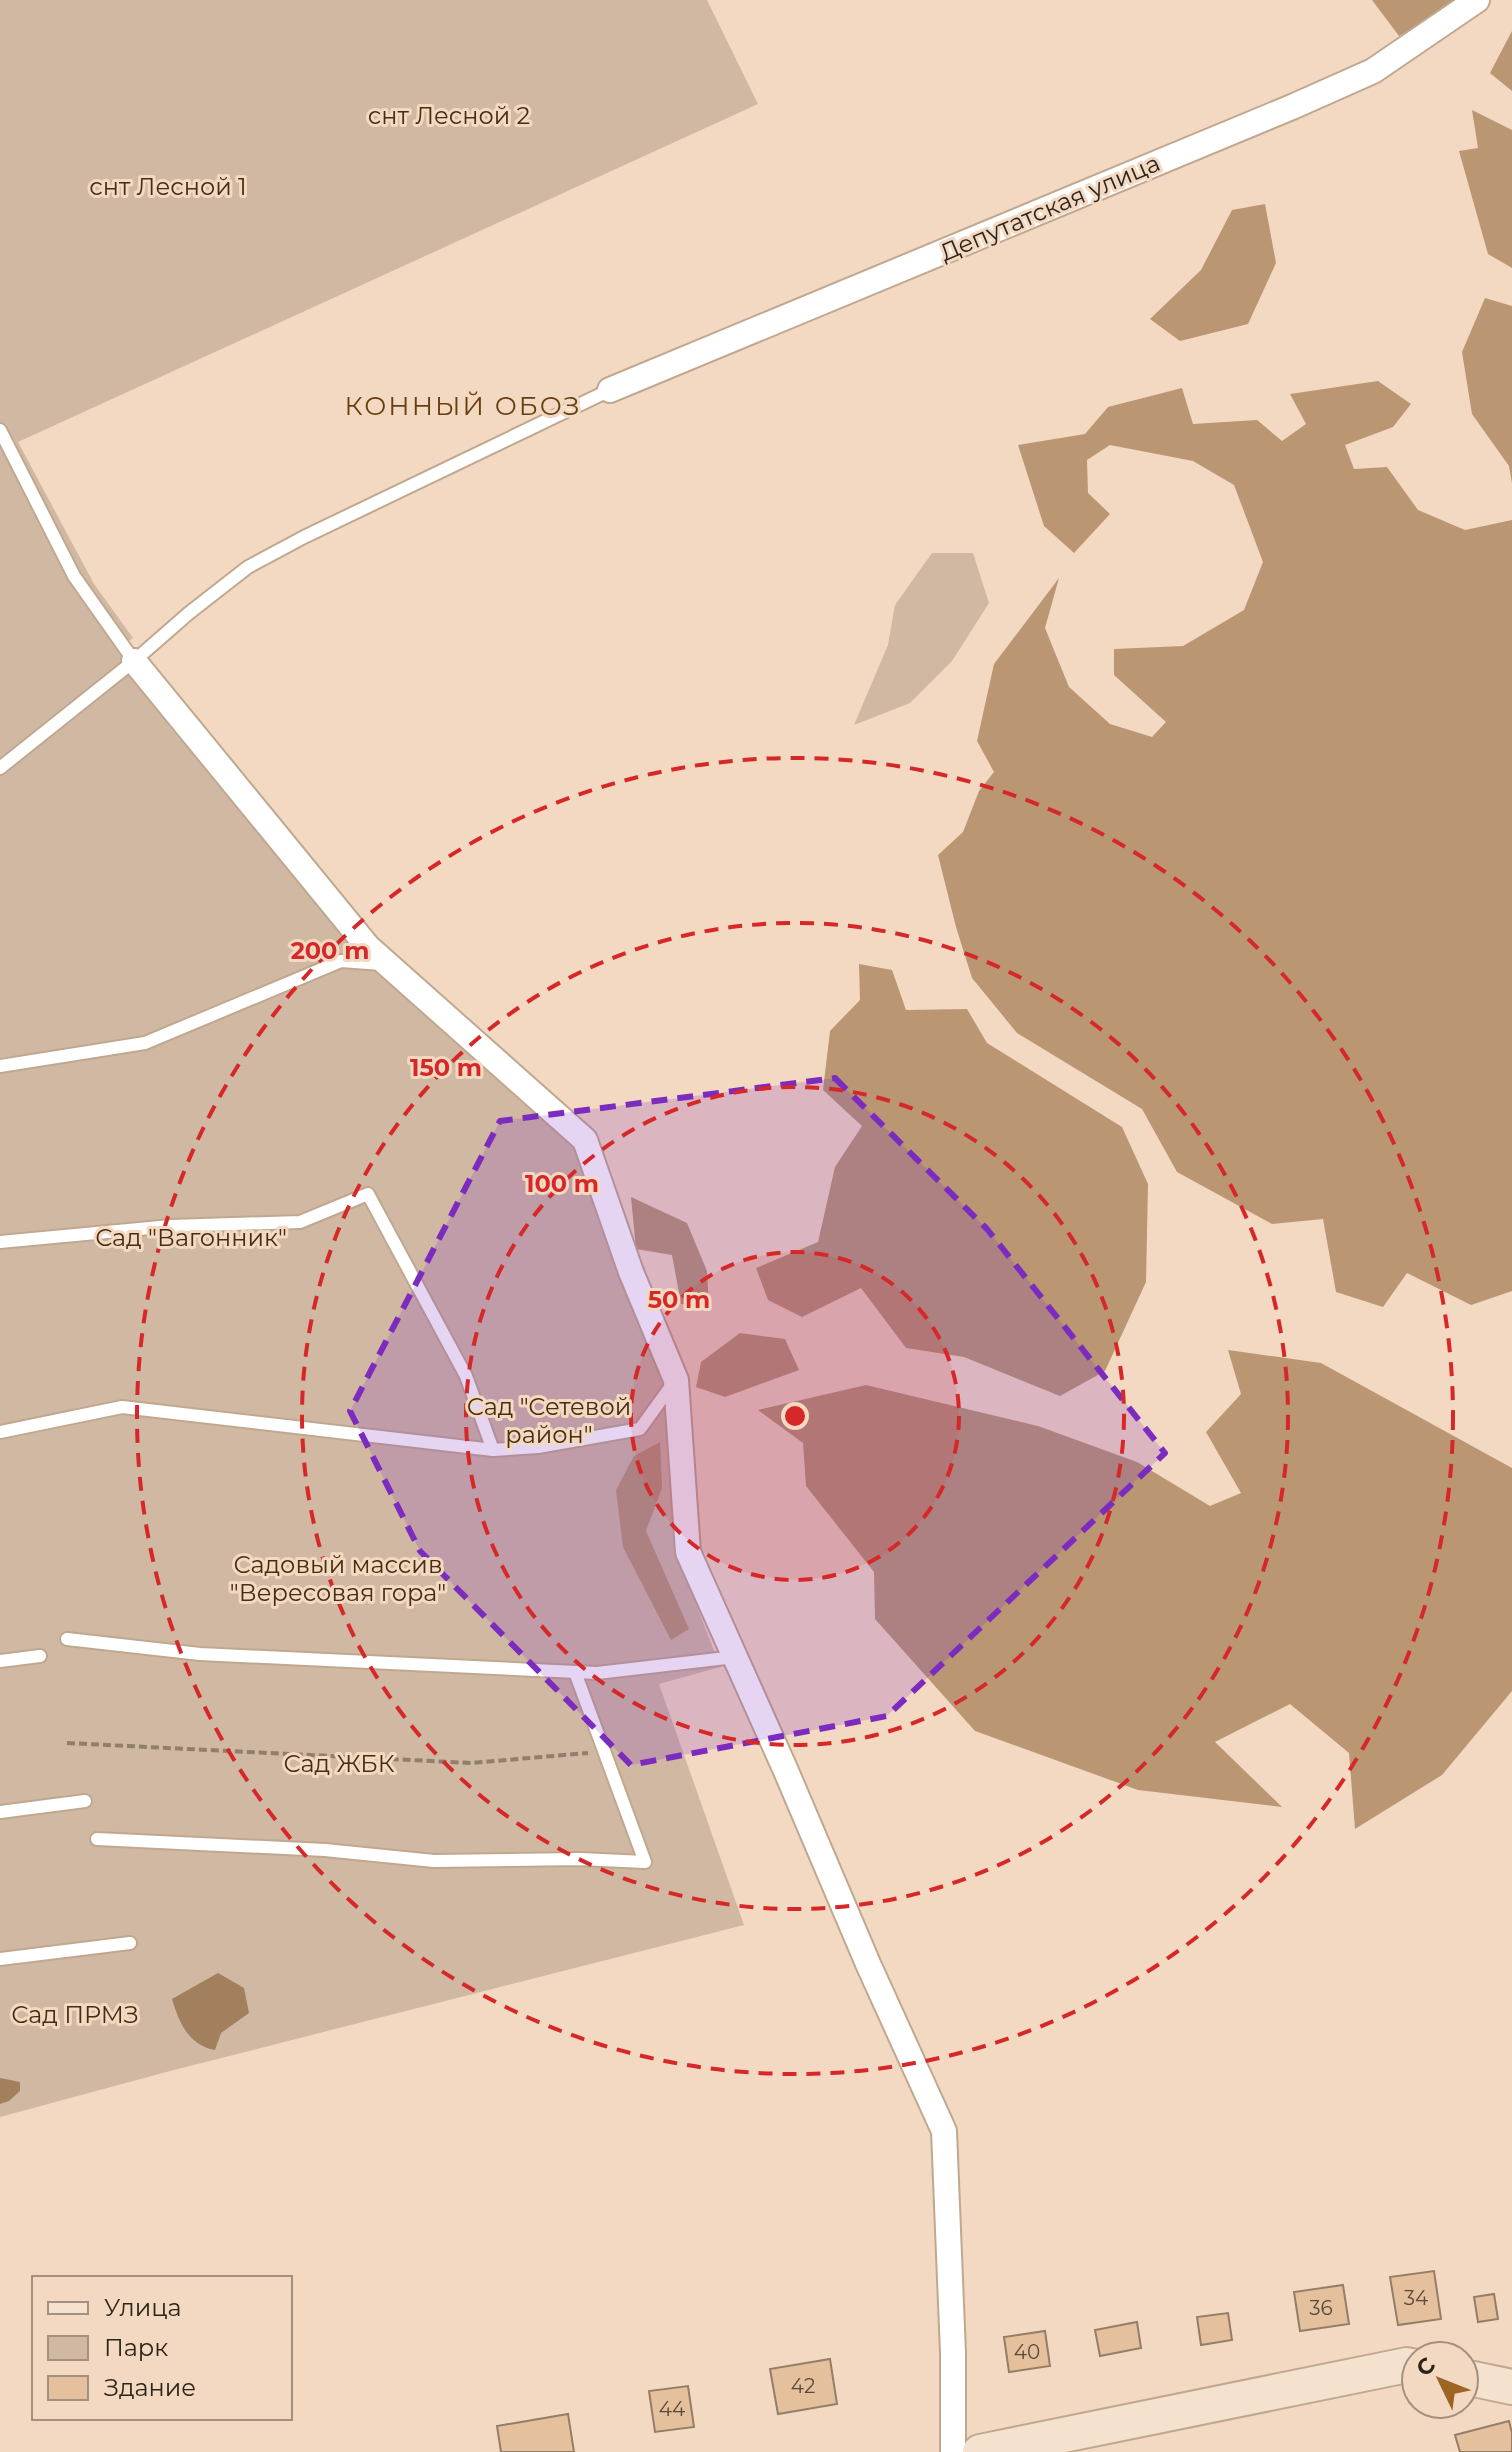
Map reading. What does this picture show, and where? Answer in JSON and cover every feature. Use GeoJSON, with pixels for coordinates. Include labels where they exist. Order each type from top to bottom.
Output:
{"type":"FeatureCollection","features":[{"type":"Feature","properties":{"kind":"street","name":"Депутатская улица"},"geometry":{"type":"LineString","coordinates":[[610,390],[1373,71],[1477,0]]}},
{"type":"Feature","properties":{"kind":"street"},"geometry":{"type":"LineString","coordinates":[[134,661],[368,947],[585,1140],[631,1272],[676,1380],[688,1552],[944,2131],[953,2353],[953,2452]]}},
{"type":"Feature","properties":{"kind":"street"},"geometry":{"type":"LineString","coordinates":[[980,2452],[1400,2366]]}},
{"type":"Feature","properties":{"kind":"street"},"geometry":{"type":"LineString","coordinates":[[1480,2380],[1512,2387]]}},
{"type":"Feature","properties":{"kind":"lane"},"geometry":{"type":"LineString","coordinates":[[0,768],[248,567],[610,390]]}},
{"type":"Feature","properties":{"kind":"lane"},"geometry":{"type":"LineString","coordinates":[[0,430],[74,576],[134,661]]}},
{"type":"Feature","properties":{"kind":"lane"},"geometry":{"type":"LineString","coordinates":[[0,1066],[145,1043],[341,961],[388,964]]}},
{"type":"Feature","properties":{"kind":"lane"},"geometry":{"type":"LineString","coordinates":[[0,1242],[171,1226],[300,1222],[368,1194],[466,1376],[493,1450]]}},
{"type":"Feature","properties":{"kind":"lane"},"geometry":{"type":"LineString","coordinates":[[0,1432],[122,1407],[493,1450],[538,1447],[640,1429],[676,1380]]}},
{"type":"Feature","properties":{"kind":"lane"},"geometry":{"type":"LineString","coordinates":[[67,1639],[200,1654],[597,1673],[735,1657]]}},
{"type":"Feature","properties":{"kind":"lane"},"geometry":{"type":"LineString","coordinates":[[0,1661],[40,1656]]}},
{"type":"Feature","properties":{"kind":"lane"},"geometry":{"type":"LineString","coordinates":[[97,1839],[325,1850],[434,1861],[580,1859],[645,1862],[575,1672]]}},
{"type":"Feature","properties":{"kind":"lane"},"geometry":{"type":"LineString","coordinates":[[0,1812],[85,1801]]}},
{"type":"Feature","properties":{"kind":"lane"},"geometry":{"type":"LineString","coordinates":[[0,1959],[130,1943]]}},
{"type":"Feature","properties":{"kind":"path"},"geometry":{"type":"LineString","coordinates":[[67,1743],[471,1763],[604,1752]]}},
{"type":"Feature","properties":{"kind":"highlighted area"},"geometry":{"type":"Polygon","coordinates":[[[835,1078],[987,1229],[1165,1453],[887,1716],[631,1765],[420,1551],[350,1411],[500,1121],[835,1078]]]}},
{"type":"Feature","properties":{"kind":"green space","name":"Садовый массив \"Вересовая гора\""},"geometry":{"type":"Polygon","coordinates":[[[0,0],[707,0],[758,104],[18,442],[94,584],[133,638],[125,643],[169,726],[384,979],[579,1152],[664,1381],[675,1548],[720,1667],[659,1684],[744,1925],[0,2117],[0,0]]]}},
{"type":"Feature","properties":{"kind":"green space"},"geometry":{"type":"Polygon","coordinates":[[[932,553],[973,553],[989,603],[952,661],[910,703],[854,725],[888,645],[895,605],[932,553]]]}},
{"type":"Feature","properties":{"kind":"shaded area"},"geometry":{"type":"Polygon","coordinates":[[[1372,0],[1453,0],[1451,8],[1399,36],[1372,0]]]}},
{"type":"Feature","properties":{"kind":"shaded area"},"geometry":{"type":"Polygon","coordinates":[[[1512,31],[1512,91],[1490,73],[1512,31]]]}},
{"type":"Feature","properties":{"kind":"shaded area"},"geometry":{"type":"Polygon","coordinates":[[[1472,110],[1512,130],[1512,268],[1488,254],[1459,151],[1478,148],[1472,110]]]}},
{"type":"Feature","properties":{"kind":"shaded area"},"geometry":{"type":"Polygon","coordinates":[[[1265,204],[1276,263],[1248,324],[1180,341],[1150,319],[1201,270],[1232,210],[1265,204]]]}},
{"type":"Feature","properties":{"kind":"shaded area"},"geometry":{"type":"Polygon","coordinates":[[[1485,298],[1512,306],[1512,483],[1509,466],[1472,414],[1462,352],[1485,298]]]}},
{"type":"Feature","properties":{"kind":"shaded area"},"geometry":{"type":"Polygon","coordinates":[[[1378,381],[1411,404],[1393,427],[1345,445],[1354,469],[1387,467],[1418,510],[1465,530],[1512,520],[1512,1291],[1471,1305],[1407,1273],[1383,1307],[1336,1292],[1323,1219],[1272,1224],[1177,1172],[1142,1109],[1017,1033],[972,978],[938,855],[963,832],[979,791],[994,772],[977,741],[994,664],[1059,578],[1045,628],[1069,687],[1110,724],[1152,737],[1166,722],[1114,675],[1114,649],[1183,646],[1244,610],[1263,562],[1234,485],[1193,461],[1110,445],[1087,460],[1088,493],[1110,514],[1074,553],[1044,526],[1018,445],[1085,434],[1108,407],[1182,388],[1193,424],[1257,420],[1282,441],[1306,424],[1290,394],[1378,381]]]}},
{"type":"Feature","properties":{"kind":"shaded area"},"geometry":{"type":"Polygon","coordinates":[[[859,964],[892,970],[906,1010],[967,1009],[987,1043],[1122,1127],[1148,1184],[1146,1282],[1105,1371],[1060,1396],[964,1357],[906,1348],[861,1288],[802,1317],[768,1300],[756,1268],[818,1242],[835,1167],[862,1126],[823,1090],[830,1031],[860,1000],[859,964]]]}},
{"type":"Feature","properties":{"kind":"shaded area"},"geometry":{"type":"Polygon","coordinates":[[[631,1197],[687,1223],[707,1271],[709,1306],[681,1304],[672,1255],[636,1249],[631,1197]]]}},
{"type":"Feature","properties":{"kind":"shaded area"},"geometry":{"type":"Polygon","coordinates":[[[740,1333],[785,1339],[799,1370],[725,1397],[696,1387],[701,1362],[740,1333]]]}},
{"type":"Feature","properties":{"kind":"shaded area"},"geometry":{"type":"Polygon","coordinates":[[[1228,1350],[1321,1363],[1512,1468],[1512,1691],[1442,1775],[1355,1829],[1349,1753],[1290,1704],[1215,1742],[1282,1807],[1138,1790],[975,1731],[875,1619],[874,1572],[806,1486],[803,1443],[758,1410],[866,1385],[1038,1426],[1137,1462],[1210,1506],[1241,1493],[1206,1432],[1241,1394],[1228,1350]]]}},
{"type":"Feature","properties":{"kind":"shaded area"},"geometry":{"type":"Polygon","coordinates":[[[660,1442],[662,1488],[646,1531],[689,1629],[671,1640],[623,1547],[616,1490],[634,1456],[660,1442]]]}},
{"type":"Feature","properties":{"kind":"shaded area"},"geometry":{"type":"Polygon","coordinates":[[[218,1973],[244,1988],[249,2013],[221,2033],[215,2050],[191,2038],[172,1999],[218,1973]]]}},
{"type":"Feature","properties":{"kind":"shaded area"},"geometry":{"type":"Polygon","coordinates":[[[0,2078],[20,2082],[20,2091],[0,2104],[0,2078]]]}},
{"type":"Feature","properties":{"kind":"building"},"geometry":{"type":"Polygon","coordinates":[[[1434,2271],[1441,2319],[1398,2325],[1390,2277],[1434,2271]]]}},
{"type":"Feature","properties":{"kind":"building"},"geometry":{"type":"Polygon","coordinates":[[[1343,2285],[1349,2324],[1300,2331],[1294,2292],[1343,2285]]]}},
{"type":"Feature","properties":{"kind":"building"},"geometry":{"type":"Polygon","coordinates":[[[1494,2294],[1498,2319],[1478,2322],[1474,2297],[1494,2294]]]}},
{"type":"Feature","properties":{"kind":"building"},"geometry":{"type":"Polygon","coordinates":[[[1228,2313],[1232,2340],[1201,2345],[1197,2317],[1228,2313]]]}},
{"type":"Feature","properties":{"kind":"building"},"geometry":{"type":"Polygon","coordinates":[[[1137,2322],[1141,2348],[1100,2356],[1095,2330],[1137,2322]]]}},
{"type":"Feature","properties":{"kind":"building"},"geometry":{"type":"Polygon","coordinates":[[[1045,2331],[1050,2366],[1009,2372],[1004,2337],[1045,2331]]]}},
{"type":"Feature","properties":{"kind":"building"},"geometry":{"type":"Polygon","coordinates":[[[830,2359],[837,2404],[778,2414],[770,2369],[830,2359]]]}},
{"type":"Feature","properties":{"kind":"building"},"geometry":{"type":"Polygon","coordinates":[[[688,2386],[694,2427],[655,2432],[649,2391],[688,2386]]]}},
{"type":"Feature","properties":{"kind":"building"},"geometry":{"type":"Polygon","coordinates":[[[568,2414],[574,2452],[501,2452],[497,2426],[568,2414]]]}},
{"type":"Feature","properties":{"kind":"building"},"geometry":{"type":"Polygon","coordinates":[[[1509,2421],[1512,2452],[1460,2452],[1455,2435],[1509,2421]]]}},
{"type":"Feature","properties":{"kind":"district","name":"КОННЫЙ ОБОЗ"},"geometry":{"type":"Point","coordinates":[463,406]}},
{"type":"Feature","properties":{"kind":"park label","name":"снт Лесной 2"},"geometry":{"type":"Point","coordinates":[449,116]}},
{"type":"Feature","properties":{"kind":"park label","name":"снт Лесной 1"},"geometry":{"type":"Point","coordinates":[168,187]}},
{"type":"Feature","properties":{"kind":"park label","name":"Сад \"Вагонник\""},"geometry":{"type":"Point","coordinates":[191,1238]}},
{"type":"Feature","properties":{"kind":"park label","name":"Сад \"Сетевой район\""},"geometry":{"type":"Point","coordinates":[549,1421]}},
{"type":"Feature","properties":{"kind":"park label","name":"Сад ЖБК"},"geometry":{"type":"Point","coordinates":[339,1764]}},
{"type":"Feature","properties":{"kind":"park label","name":"Сад ПРМЗ"},"geometry":{"type":"Point","coordinates":[75,2015]}}]}
